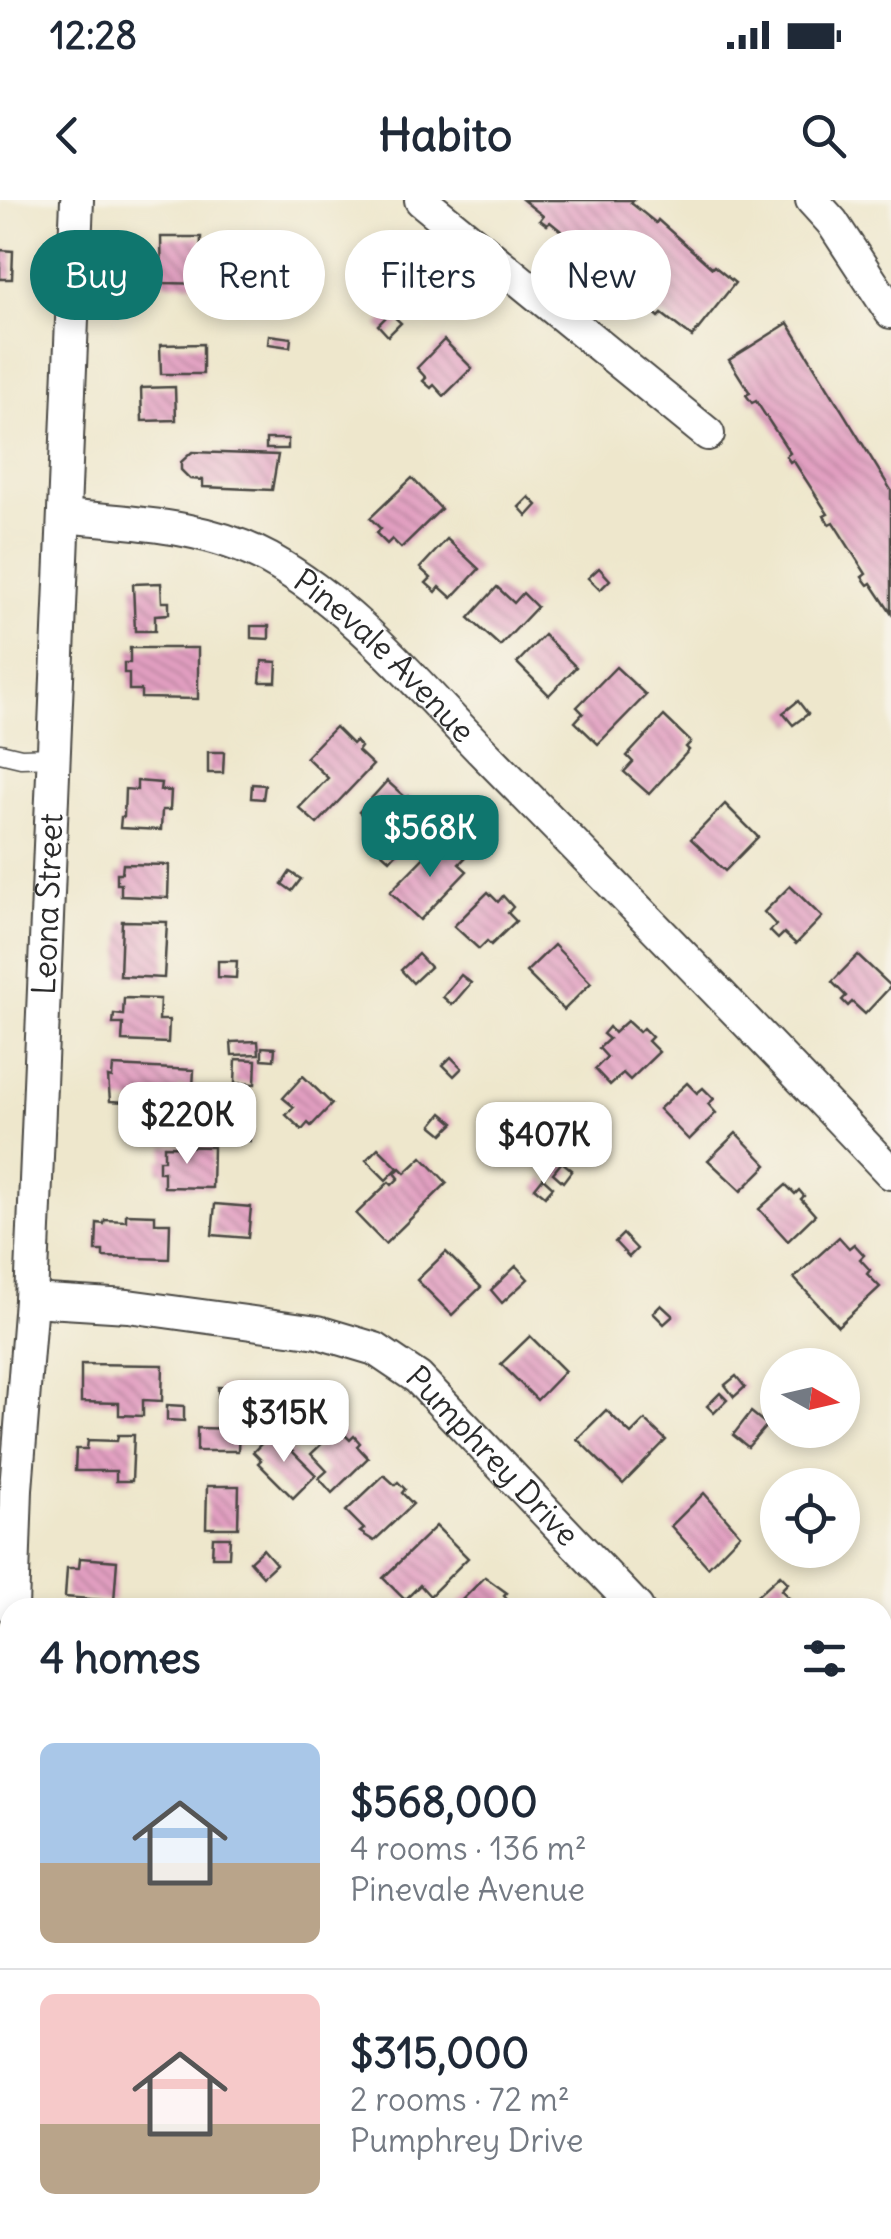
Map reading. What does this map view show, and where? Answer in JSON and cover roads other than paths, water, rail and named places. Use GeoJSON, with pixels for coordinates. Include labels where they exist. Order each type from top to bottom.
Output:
{"type":"FeatureCollection","features":[{"type":"Feature","properties":{"kind":"street","name":"Leona Street"},"geometry":{"type":"LineString","coordinates":[[13,1598],[31,1300],[77,200]]}},
{"type":"Feature","properties":{"kind":"street"},"geometry":{"type":"LineString","coordinates":[[421,200],[708,434]]}},
{"type":"Feature","properties":{"kind":"street"},"geometry":{"type":"LineString","coordinates":[[812,200],[832,222],[891,312]]}},
{"type":"Feature","properties":{"kind":"street","name":"Pinevale Avenue"},"geometry":{"type":"LineString","coordinates":[[64,516],[162,526],[226,539],[270,560],[380,642],[460,730],[891,1174]]}},
{"type":"Feature","properties":{"kind":"street","name":"Pumphrey Drive"},"geometry":{"type":"LineString","coordinates":[[31,1300],[221,1316],[318,1332],[375,1349],[418,1378],[627,1598]]}},
{"type":"Feature","properties":{"kind":"lane"},"geometry":{"type":"LineString","coordinates":[[0,753],[21,758],[54,757]]}}]}
